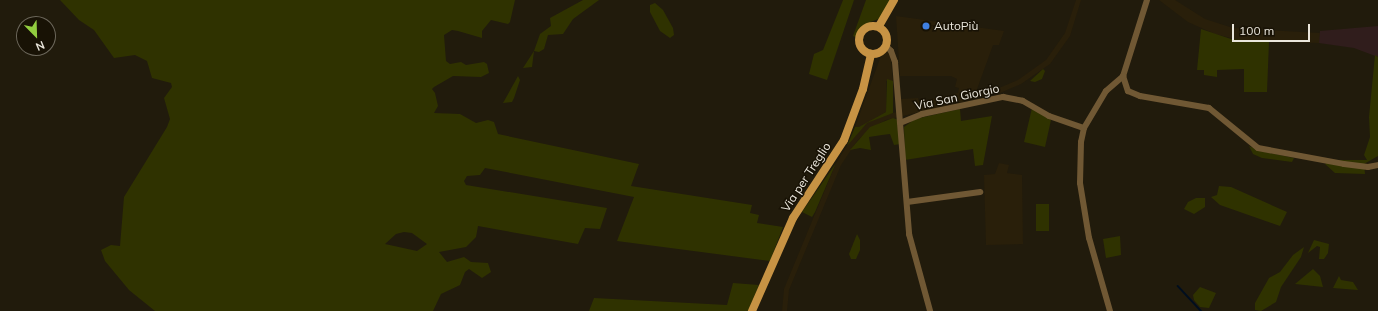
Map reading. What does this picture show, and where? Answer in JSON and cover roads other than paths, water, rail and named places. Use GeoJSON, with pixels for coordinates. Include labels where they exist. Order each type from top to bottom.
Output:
{"type":"FeatureCollection","features":[{"type":"Feature","properties":{"kind":"main road"},"geometry":{"type":"LineString","coordinates":[[879,26],[894,0]]}},
{"type":"Feature","properties":{"kind":"main road"},"geometry":{"type":"LineString","coordinates":[[879,26],[888,36],[886,46],[882,52],[871,54],[861,46],[860,34],[866,27],[879,26]]}},
{"type":"Feature","properties":{"kind":"main road","name":"Via per Treglio"},"geometry":{"type":"LineString","coordinates":[[752,311],[793,218],[844,140],[863,89],[871,54]]}},
{"type":"Feature","properties":{"kind":"street"},"geometry":{"type":"LineString","coordinates":[[1110,311],[1089,238],[1081,188],[1081,148],[1084,128],[1106,91],[1123,76],[1147,0]]}},
{"type":"Feature","properties":{"kind":"street","name":"Via San Giorgio"},"geometry":{"type":"LineString","coordinates":[[886,46],[891,51],[895,62],[909,234],[930,311]]}},
{"type":"Feature","properties":{"kind":"street"},"geometry":{"type":"LineString","coordinates":[[1123,76],[1128,92],[1140,96],[1209,108],[1258,148],[1344,164],[1368,167],[1378,165]]}},
{"type":"Feature","properties":{"kind":"street","name":"Via San Giorgio"},"geometry":{"type":"LineString","coordinates":[[900,123],[922,114],[1003,97],[1023,101],[1049,116],[1084,128]]}},
{"type":"Feature","properties":{"kind":"street"},"geometry":{"type":"LineString","coordinates":[[907,202],[980,192]]}},
{"type":"Feature","properties":{"kind":"waterway"},"geometry":{"type":"LineString","coordinates":[[1178,286],[1201,311]]}},
{"type":"Feature","properties":{"kind":"place","name":"AutoPiù"},"geometry":{"type":"Point","coordinates":[926,26]}}]}
